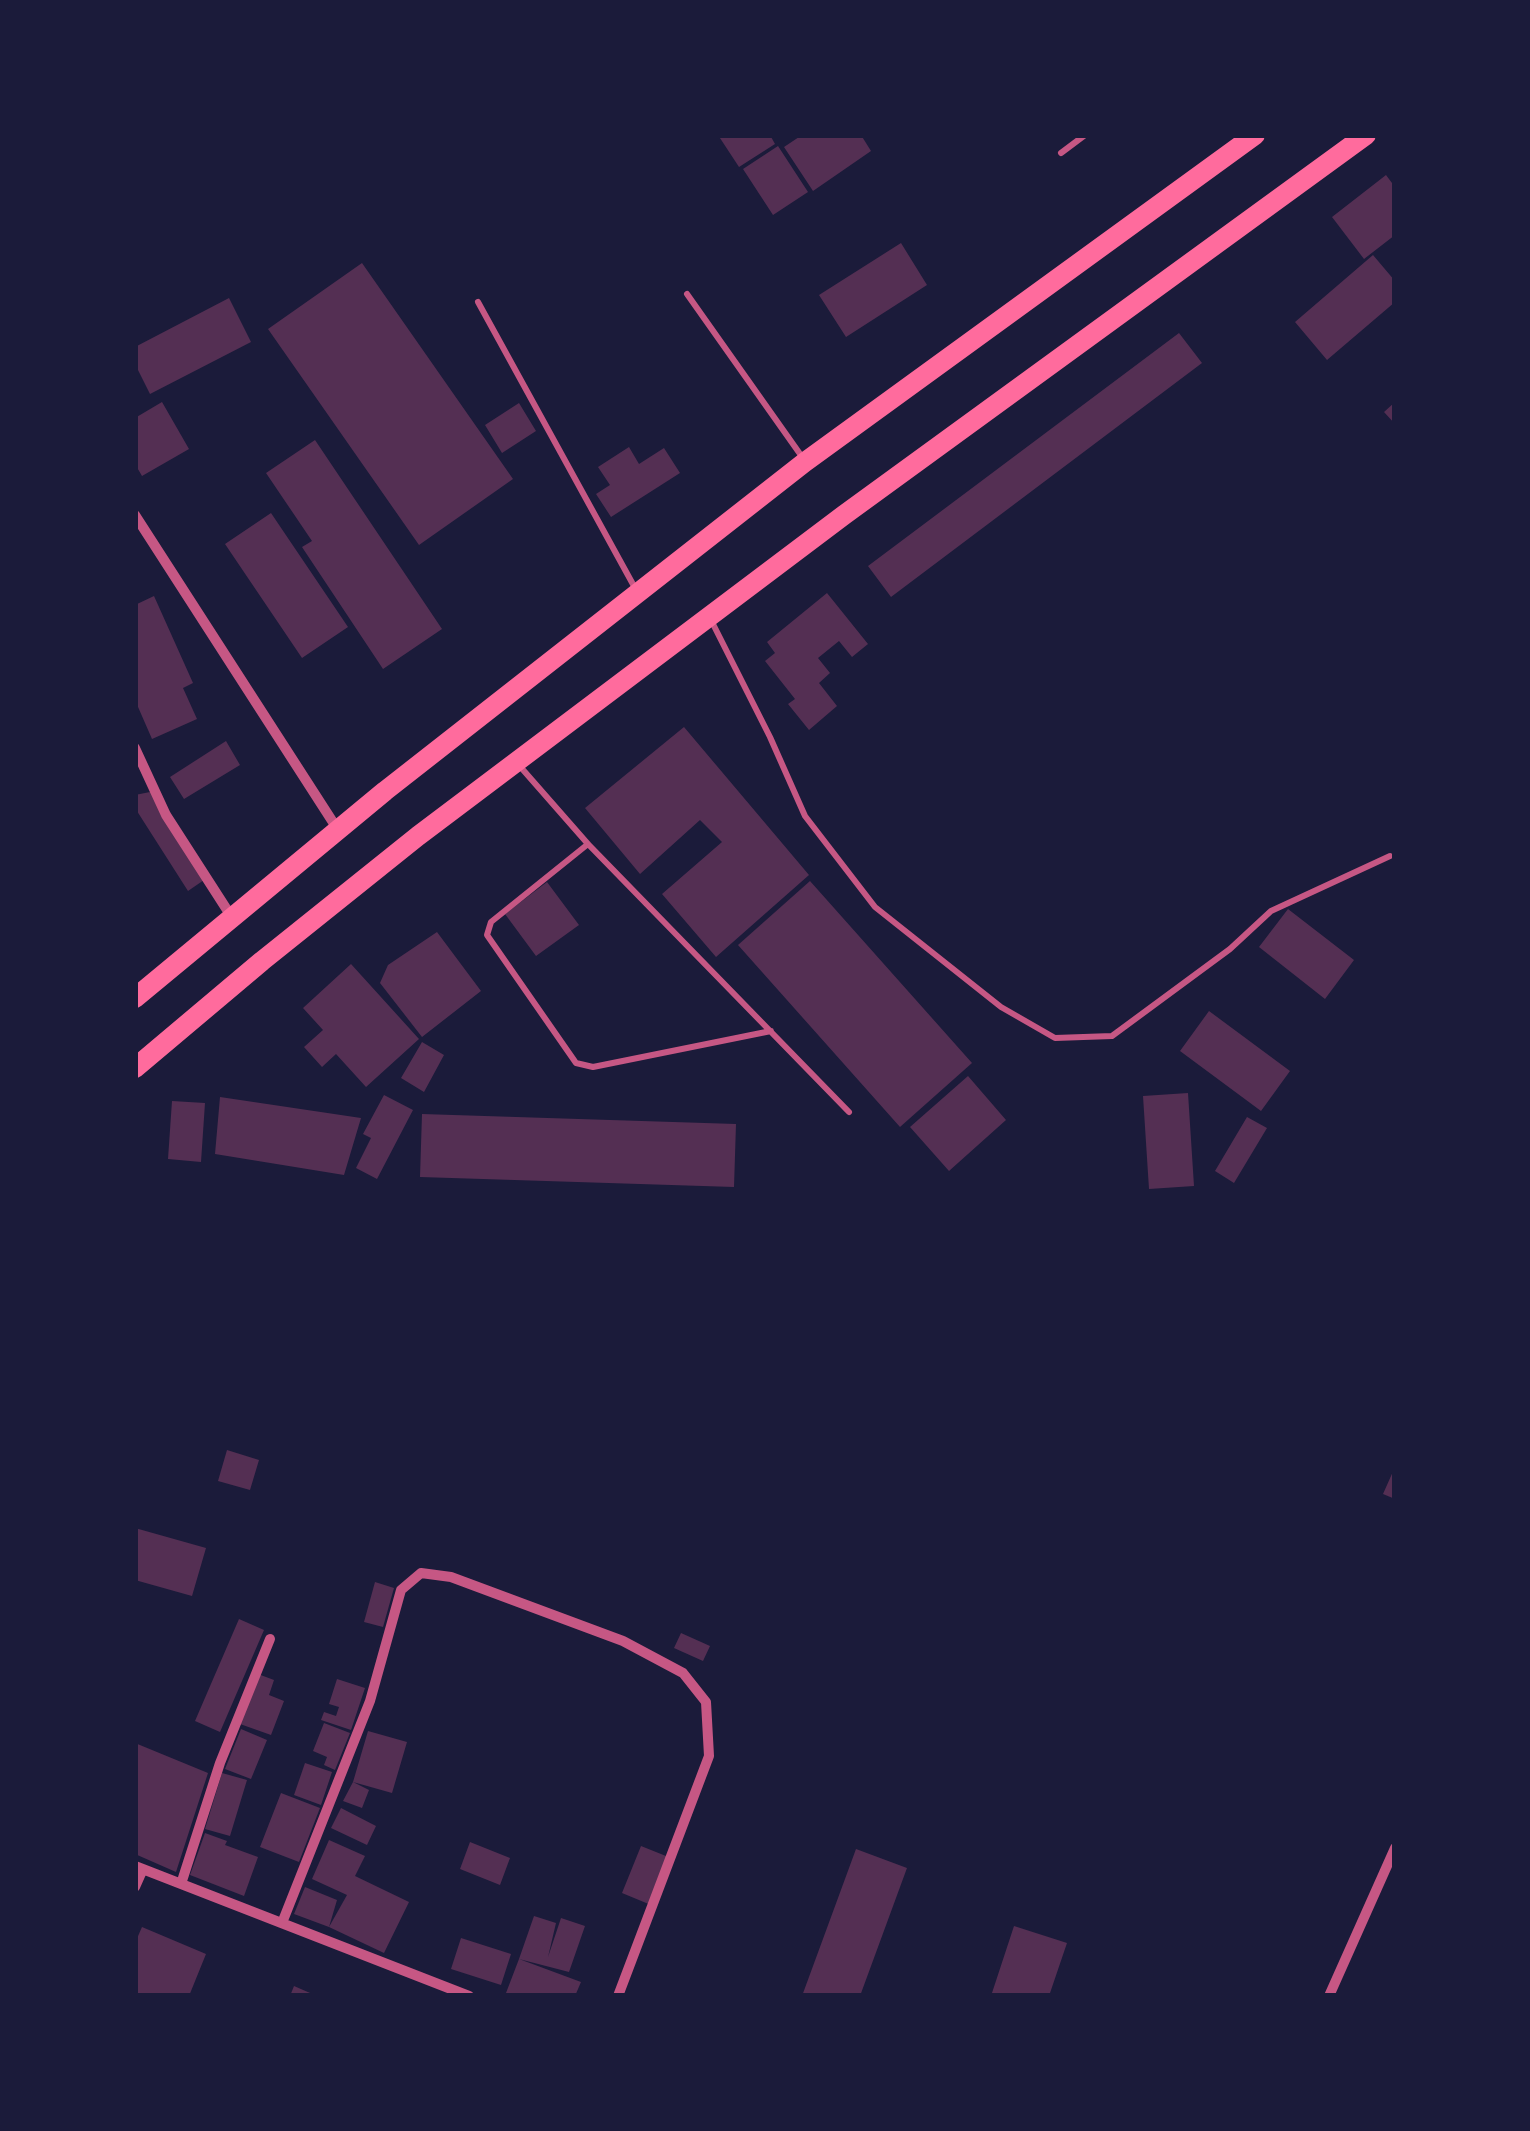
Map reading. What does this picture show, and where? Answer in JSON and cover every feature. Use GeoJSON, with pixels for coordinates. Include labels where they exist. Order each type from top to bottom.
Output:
{"type":"FeatureCollection","features":[{"type":"Feature","properties":{"kind":"main road"},"geometry":{"type":"LineString","coordinates":[[135,998],[338,830],[805,462],[1255,135]]}},
{"type":"Feature","properties":{"kind":"main road"},"geometry":{"type":"LineString","coordinates":[[135,1068],[262,961],[516,762],[908,468],[1366,135]]}},
{"type":"Feature","properties":{"kind":"street"},"geometry":{"type":"LineString","coordinates":[[135,515],[338,830]]}},
{"type":"Feature","properties":{"kind":"street"},"geometry":{"type":"LineString","coordinates":[[135,748],[166,815],[232,916]]}},
{"type":"Feature","properties":{"kind":"street"},"geometry":{"type":"LineString","coordinates":[[282,1922],[370,1702],[402,1590],[421,1573],[452,1577],[624,1641],[684,1673],[706,1702],[708,1756],[618,1996]]}},
{"type":"Feature","properties":{"kind":"street"},"geometry":{"type":"LineString","coordinates":[[181,1884],[220,1762],[270,1639]]}},
{"type":"Feature","properties":{"kind":"street"},"geometry":{"type":"LineString","coordinates":[[1328,1996],[1395,1848]]}},
{"type":"Feature","properties":{"kind":"street"},"geometry":{"type":"LineString","coordinates":[[135,1887],[139,1867],[468,1996]]}},
{"type":"Feature","properties":{"kind":"lane"},"geometry":{"type":"LineString","coordinates":[[1061,153],[1085,135]]}},
{"type":"Feature","properties":{"kind":"lane"},"geometry":{"type":"LineString","coordinates":[[687,294],[805,462]]}},
{"type":"Feature","properties":{"kind":"lane"},"geometry":{"type":"LineString","coordinates":[[478,302],[638,593]]}},
{"type":"Feature","properties":{"kind":"lane"},"geometry":{"type":"LineString","coordinates":[[709,617],[805,816],[876,907],[1002,1007],[1055,1038],[1112,1036],[1230,948],[1272,911],[1390,856]]}},
{"type":"Feature","properties":{"kind":"lane"},"geometry":{"type":"LineString","coordinates":[[516,762],[588,844],[849,1112]]}},
{"type":"Feature","properties":{"kind":"lane"},"geometry":{"type":"LineString","coordinates":[[588,844],[491,922],[487,936],[576,1063],[593,1067],[772,1032]]}},
{"type":"Feature","properties":{"kind":"building"},"geometry":{"type":"Polygon","coordinates":[[[718,135],[770,135],[775,144],[739,167],[718,135]]]}},
{"type":"Feature","properties":{"kind":"building"},"geometry":{"type":"Polygon","coordinates":[[[802,135],[861,135],[871,151],[813,191],[784,147],[802,135]]]}},
{"type":"Feature","properties":{"kind":"building"},"geometry":{"type":"Polygon","coordinates":[[[778,146],[808,192],[773,215],[743,169],[778,146]]]}},
{"type":"Feature","properties":{"kind":"building"},"geometry":{"type":"Polygon","coordinates":[[[1386,175],[1395,187],[1395,235],[1364,259],[1332,217],[1386,175]]]}},
{"type":"Feature","properties":{"kind":"building"},"geometry":{"type":"Polygon","coordinates":[[[901,243],[927,285],[846,337],[819,295],[901,243]]]}},
{"type":"Feature","properties":{"kind":"building"},"geometry":{"type":"Polygon","coordinates":[[[1373,255],[1395,281],[1395,302],[1327,360],[1295,322],[1373,255]]]}},
{"type":"Feature","properties":{"kind":"building"},"geometry":{"type":"Polygon","coordinates":[[[362,263],[513,479],[419,545],[268,329],[362,263]]]}},
{"type":"Feature","properties":{"kind":"building"},"geometry":{"type":"Polygon","coordinates":[[[229,298],[251,342],[150,394],[135,364],[135,347],[229,298]]]}},
{"type":"Feature","properties":{"kind":"building"},"geometry":{"type":"Polygon","coordinates":[[[1179,333],[1202,363],[891,597],[868,566],[1179,333]]]}},
{"type":"Feature","properties":{"kind":"building"},"geometry":{"type":"Polygon","coordinates":[[[162,402],[189,449],[142,476],[135,464],[135,418],[162,402]]]}},
{"type":"Feature","properties":{"kind":"building"},"geometry":{"type":"Polygon","coordinates":[[[1395,402],[1395,424],[1384,412],[1395,402]]]}},
{"type":"Feature","properties":{"kind":"building"},"geometry":{"type":"Polygon","coordinates":[[[519,403],[536,431],[502,453],[485,425],[519,403]]]}},
{"type":"Feature","properties":{"kind":"building"},"geometry":{"type":"Polygon","coordinates":[[[315,440],[442,629],[383,669],[302,547],[312,541],[266,473],[315,440]]]}},
{"type":"Feature","properties":{"kind":"building"},"geometry":{"type":"Polygon","coordinates":[[[629,447],[639,464],[664,448],[680,473],[611,517],[596,494],[610,485],[598,467],[629,447]]]}},
{"type":"Feature","properties":{"kind":"building"},"geometry":{"type":"Polygon","coordinates":[[[271,513],[348,627],[302,658],[225,544],[271,513]]]}},
{"type":"Feature","properties":{"kind":"building"},"geometry":{"type":"Polygon","coordinates":[[[827,593],[868,644],[852,657],[839,641],[818,658],[830,673],[819,683],[837,706],[809,730],[788,704],[795,699],[765,661],[775,653],[767,642],[827,593]]]}},
{"type":"Feature","properties":{"kind":"building"},"geometry":{"type":"Polygon","coordinates":[[[154,596],[193,683],[183,688],[197,719],[152,739],[135,700],[135,605],[154,596]]]}},
{"type":"Feature","properties":{"kind":"building"},"geometry":{"type":"Polygon","coordinates":[[[684,727],[809,875],[716,957],[662,894],[722,842],[700,820],[640,874],[585,808],[684,727]]]}},
{"type":"Feature","properties":{"kind":"building"},"geometry":{"type":"Polygon","coordinates":[[[226,741],[240,765],[184,799],[170,777],[226,741]]]}},
{"type":"Feature","properties":{"kind":"building"},"geometry":{"type":"Polygon","coordinates":[[[155,791],[204,880],[188,891],[135,808],[135,795],[155,791]]]}},
{"type":"Feature","properties":{"kind":"building"},"geometry":{"type":"Polygon","coordinates":[[[810,881],[972,1063],[900,1127],[738,945],[810,881]]]}},
{"type":"Feature","properties":{"kind":"building"},"geometry":{"type":"Polygon","coordinates":[[[547,882],[579,925],[536,956],[505,914],[547,882]]]}},
{"type":"Feature","properties":{"kind":"building"},"geometry":{"type":"Polygon","coordinates":[[[1288,909],[1354,960],[1325,999],[1259,947],[1288,909]]]}},
{"type":"Feature","properties":{"kind":"building"},"geometry":{"type":"Polygon","coordinates":[[[437,932],[481,991],[422,1037],[380,983],[388,965],[437,932]]]}},
{"type":"Feature","properties":{"kind":"building"},"geometry":{"type":"Polygon","coordinates":[[[351,964],[419,1039],[366,1087],[336,1054],[322,1067],[304,1047],[323,1030],[303,1008],[351,964]]]}},
{"type":"Feature","properties":{"kind":"building"},"geometry":{"type":"Polygon","coordinates":[[[1209,1011],[1290,1071],[1261,1111],[1180,1051],[1209,1011]]]}},
{"type":"Feature","properties":{"kind":"building"},"geometry":{"type":"Polygon","coordinates":[[[422,1042],[444,1055],[424,1092],[401,1078],[422,1042]]]}},
{"type":"Feature","properties":{"kind":"building"},"geometry":{"type":"Polygon","coordinates":[[[968,1076],[1006,1120],[949,1171],[910,1127],[968,1076]]]}},
{"type":"Feature","properties":{"kind":"building"},"geometry":{"type":"Polygon","coordinates":[[[1188,1093],[1194,1186],[1149,1189],[1143,1096],[1188,1093]]]}},
{"type":"Feature","properties":{"kind":"building"},"geometry":{"type":"Polygon","coordinates":[[[384,1095],[413,1110],[377,1179],[356,1168],[371,1138],[363,1134],[384,1095]]]}},
{"type":"Feature","properties":{"kind":"building"},"geometry":{"type":"Polygon","coordinates":[[[220,1097],[361,1118],[344,1175],[215,1154],[220,1097]]]}},
{"type":"Feature","properties":{"kind":"building"},"geometry":{"type":"Polygon","coordinates":[[[172,1101],[205,1103],[201,1162],[168,1159],[172,1101]]]}},
{"type":"Feature","properties":{"kind":"building"},"geometry":{"type":"Polygon","coordinates":[[[422,1114],[736,1124],[734,1187],[420,1177],[422,1114]]]}},
{"type":"Feature","properties":{"kind":"building"},"geometry":{"type":"Polygon","coordinates":[[[1247,1117],[1267,1128],[1234,1183],[1215,1171],[1247,1117]]]}},
{"type":"Feature","properties":{"kind":"building"},"geometry":{"type":"Polygon","coordinates":[[[227,1450],[259,1460],[250,1490],[218,1481],[227,1450]]]}},
{"type":"Feature","properties":{"kind":"building"},"geometry":{"type":"Polygon","coordinates":[[[1395,1467],[1395,1499],[1383,1494],[1395,1467]]]}},
{"type":"Feature","properties":{"kind":"building"},"geometry":{"type":"Polygon","coordinates":[[[135,1528],[206,1548],[192,1596],[135,1580],[135,1528]]]}},
{"type":"Feature","properties":{"kind":"building"},"geometry":{"type":"Polygon","coordinates":[[[375,1582],[394,1588],[383,1627],[364,1622],[375,1582]]]}},
{"type":"Feature","properties":{"kind":"building"},"geometry":{"type":"Polygon","coordinates":[[[239,1619],[264,1630],[220,1732],[195,1721],[239,1619]]]}},
{"type":"Feature","properties":{"kind":"building"},"geometry":{"type":"Polygon","coordinates":[[[681,1633],[710,1646],[703,1661],[674,1648],[681,1633]]]}},
{"type":"Feature","properties":{"kind":"building"},"geometry":{"type":"Polygon","coordinates":[[[258,1674],[274,1680],[269,1695],[284,1701],[271,1735],[240,1724],[258,1674]]]}},
{"type":"Feature","properties":{"kind":"building"},"geometry":{"type":"Polygon","coordinates":[[[337,1679],[365,1688],[351,1730],[321,1720],[324,1712],[336,1716],[339,1707],[329,1704],[337,1679]]]}},
{"type":"Feature","properties":{"kind":"building"},"geometry":{"type":"Polygon","coordinates":[[[324,1723],[350,1733],[335,1770],[324,1765],[327,1757],[313,1751],[324,1723]]]}},
{"type":"Feature","properties":{"kind":"building"},"geometry":{"type":"Polygon","coordinates":[[[241,1729],[267,1740],[251,1779],[225,1769],[241,1729]]]}},
{"type":"Feature","properties":{"kind":"building"},"geometry":{"type":"Polygon","coordinates":[[[368,1731],[407,1742],[392,1793],[353,1782],[368,1731]]]}},
{"type":"Feature","properties":{"kind":"building"},"geometry":{"type":"Polygon","coordinates":[[[135,1743],[208,1773],[176,1872],[135,1854],[135,1743]]]}},
{"type":"Feature","properties":{"kind":"building"},"geometry":{"type":"Polygon","coordinates":[[[305,1763],[332,1772],[321,1805],[294,1795],[305,1763]]]}},
{"type":"Feature","properties":{"kind":"building"},"geometry":{"type":"Polygon","coordinates":[[[222,1773],[247,1780],[230,1836],[205,1829],[222,1773]]]}},
{"type":"Feature","properties":{"kind":"building"},"geometry":{"type":"Polygon","coordinates":[[[353,1782],[369,1790],[362,1808],[343,1801],[353,1782]]]}},
{"type":"Feature","properties":{"kind":"building"},"geometry":{"type":"Polygon","coordinates":[[[281,1793],[320,1808],[299,1862],[260,1847],[281,1793]]]}},
{"type":"Feature","properties":{"kind":"building"},"geometry":{"type":"Polygon","coordinates":[[[341,1808],[376,1826],[367,1845],[331,1828],[341,1808]]]}},
{"type":"Feature","properties":{"kind":"building"},"geometry":{"type":"Polygon","coordinates":[[[205,1833],[258,1857],[244,1896],[190,1875],[205,1833]]]}},
{"type":"Feature","properties":{"kind":"building"},"geometry":{"type":"Polygon","coordinates":[[[329,1840],[365,1856],[355,1876],[409,1902],[384,1953],[329,1927],[347,1895],[312,1879],[329,1840]]]}},
{"type":"Feature","properties":{"kind":"building"},"geometry":{"type":"Polygon","coordinates":[[[470,1842],[510,1858],[500,1885],[460,1869],[470,1842]]]}},
{"type":"Feature","properties":{"kind":"building"},"geometry":{"type":"Polygon","coordinates":[[[641,1846],[671,1858],[651,1905],[622,1893],[641,1846]]]}},
{"type":"Feature","properties":{"kind":"building"},"geometry":{"type":"Polygon","coordinates":[[[856,1849],[907,1868],[860,1996],[802,1996],[856,1849]]]}},
{"type":"Feature","properties":{"kind":"building"},"geometry":{"type":"Polygon","coordinates":[[[305,1887],[337,1900],[329,1927],[294,1914],[305,1887]]]}},
{"type":"Feature","properties":{"kind":"building"},"geometry":{"type":"Polygon","coordinates":[[[534,1916],[556,1923],[548,1957],[561,1918],[585,1926],[569,1972],[519,1959],[534,1916]]]}},
{"type":"Feature","properties":{"kind":"building"},"geometry":{"type":"Polygon","coordinates":[[[1014,1926],[1067,1943],[1049,1996],[991,1996],[1014,1926]]]}},
{"type":"Feature","properties":{"kind":"building"},"geometry":{"type":"Polygon","coordinates":[[[142,1927],[206,1954],[189,1996],[135,1996],[135,1943],[142,1927]]]}},
{"type":"Feature","properties":{"kind":"building"},"geometry":{"type":"Polygon","coordinates":[[[461,1938],[511,1954],[501,1985],[451,1969],[461,1938]]]}},
{"type":"Feature","properties":{"kind":"building"},"geometry":{"type":"Polygon","coordinates":[[[519,1959],[581,1982],[575,1996],[506,1993],[519,1959]]]}},
{"type":"Feature","properties":{"kind":"building"},"geometry":{"type":"Polygon","coordinates":[[[294,1986],[317,1996],[290,1996],[294,1986]]]}}]}
